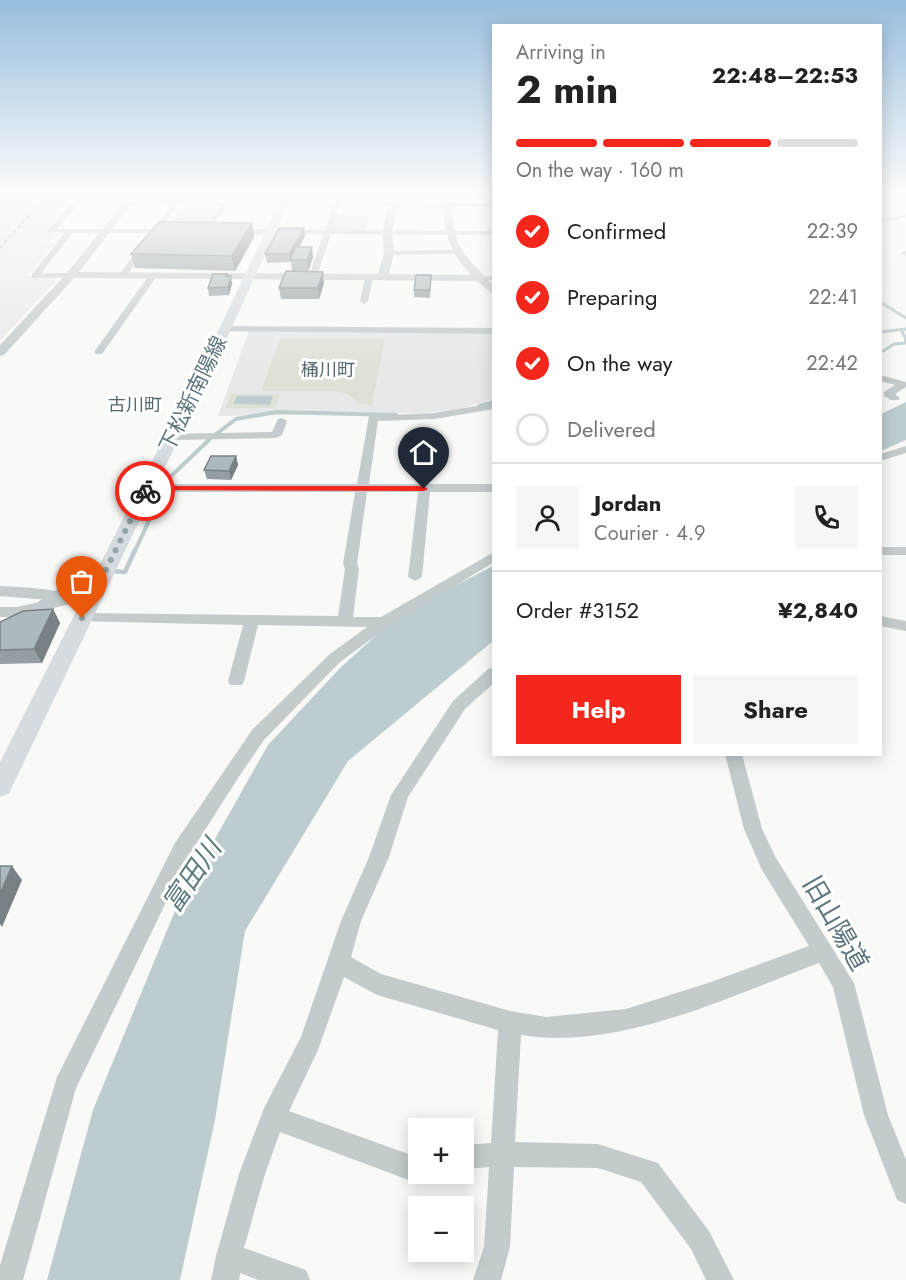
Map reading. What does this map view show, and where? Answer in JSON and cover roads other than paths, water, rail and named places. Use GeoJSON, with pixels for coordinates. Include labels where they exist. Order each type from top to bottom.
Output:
{"type":"FeatureCollection","features":[{"type":"Feature","properties":{"kind":"main road","name":"下松新南陽線"},"geometry":{"type":"LineString","coordinates":[[0,787],[82,618],[83,599],[147,488],[260,253]]}},
{"type":"Feature","properties":{"kind":"street"},"geometry":{"type":"LineString","coordinates":[[53,253],[34,276],[492,278]]}},
{"type":"Feature","properties":{"kind":"street"},"geometry":{"type":"LineString","coordinates":[[0,352],[89,253]]}},
{"type":"Feature","properties":{"kind":"street"},"geometry":{"type":"LineString","coordinates":[[122,276],[143,253]]}},
{"type":"Feature","properties":{"kind":"street"},"geometry":{"type":"LineString","coordinates":[[313,276],[320,253]]}},
{"type":"Feature","properties":{"kind":"street"},"geometry":{"type":"LineString","coordinates":[[383,277],[389,253],[407,253]]}},
{"type":"Feature","properties":{"kind":"street"},"geometry":{"type":"LineString","coordinates":[[458,253],[492,290]]}},
{"type":"Feature","properties":{"kind":"street"},"geometry":{"type":"LineString","coordinates":[[99,352],[153,276]]}},
{"type":"Feature","properties":{"kind":"street"},"geometry":{"type":"LineString","coordinates":[[364,301],[369,277]]}},
{"type":"Feature","properties":{"kind":"street"},"geometry":{"type":"LineString","coordinates":[[225,328],[492,331]]}},
{"type":"Feature","properties":{"kind":"street"},"geometry":{"type":"LineString","coordinates":[[882,379],[903,384],[888,394],[895,398]]}},
{"type":"Feature","properties":{"kind":"street"},"geometry":{"type":"LineString","coordinates":[[882,403],[906,393]]}},
{"type":"Feature","properties":{"kind":"street"},"geometry":{"type":"LineString","coordinates":[[345,620],[352,569],[350,564],[374,418],[422,418],[464,414],[492,407]]}},
{"type":"Feature","properties":{"kind":"street"},"geometry":{"type":"LineString","coordinates":[[171,437],[276,435],[282,421]]}},
{"type":"Feature","properties":{"kind":"street"},"geometry":{"type":"LineString","coordinates":[[882,457],[906,449]]}},
{"type":"Feature","properties":{"kind":"street"},"geometry":{"type":"LineString","coordinates":[[147,488],[492,488]]}},
{"type":"Feature","properties":{"kind":"street"},"geometry":{"type":"LineString","coordinates":[[415,577],[424,489]]}},
{"type":"Feature","properties":{"kind":"street"},"geometry":{"type":"LineString","coordinates":[[882,550],[906,551]]}},
{"type":"Feature","properties":{"kind":"street"},"geometry":{"type":"LineString","coordinates":[[9,1280],[65,1085],[182,849],[258,735],[334,658],[384,622],[492,557]]}},
{"type":"Feature","properties":{"kind":"street"},"geometry":{"type":"LineString","coordinates":[[0,591],[83,599]]}},
{"type":"Feature","properties":{"kind":"street"},"geometry":{"type":"LineString","coordinates":[[0,612],[16,612],[83,599]]}},
{"type":"Feature","properties":{"kind":"street"},"geometry":{"type":"LineString","coordinates":[[9,628],[54,604]]}},
{"type":"Feature","properties":{"kind":"street"},"geometry":{"type":"LineString","coordinates":[[82,618],[384,622]]}},
{"type":"Feature","properties":{"kind":"street"},"geometry":{"type":"LineString","coordinates":[[236,681],[252,620]]}},
{"type":"Feature","properties":{"kind":"street"},"geometry":{"type":"LineString","coordinates":[[882,621],[906,626]]}},
{"type":"Feature","properties":{"kind":"street"},"geometry":{"type":"LineString","coordinates":[[296,1280],[227,1268],[252,1174],[273,1117],[310,1042],[351,921],[379,857],[400,795],[459,705],[492,676]]}},
{"type":"Feature","properties":{"kind":"street","name":"旧山陽道"},"geometry":{"type":"LineString","coordinates":[[734,756],[753,829],[769,864],[843,983],[876,1115],[906,1191]]}},
{"type":"Feature","properties":{"kind":"street"},"geometry":{"type":"LineString","coordinates":[[339,962],[377,984],[510,1022],[546,1028],[626,1020],[711,993],[824,951]]}},
{"type":"Feature","properties":{"kind":"street"},"geometry":{"type":"LineString","coordinates":[[487,1280],[497,1247],[510,1022]]}},
{"type":"Feature","properties":{"kind":"street"},"geometry":{"type":"LineString","coordinates":[[273,1117],[408,1167]]}},
{"type":"Feature","properties":{"kind":"street"},"geometry":{"type":"LineString","coordinates":[[474,1155],[597,1156],[649,1172],[700,1240],[720,1280]]}},
{"type":"Feature","properties":{"kind":"waterway"},"geometry":{"type":"LineString","coordinates":[[882,303],[906,318]]}},
{"type":"Feature","properties":{"kind":"waterway"},"geometry":{"type":"LineString","coordinates":[[882,332],[906,329]]}},
{"type":"Feature","properties":{"kind":"waterway"},"geometry":{"type":"LineString","coordinates":[[882,352],[894,344],[905,343],[906,339],[901,330]]}},
{"type":"Feature","properties":{"kind":"waterway"},"geometry":{"type":"LineString","coordinates":[[479,406],[492,403]]}},
{"type":"Feature","properties":{"kind":"waterway"},"geometry":{"type":"LineString","coordinates":[[135,551],[168,479],[211,438],[236,419],[276,412],[396,415]]}},
{"type":"Feature","properties":{"kind":"waterway"},"geometry":{"type":"LineString","coordinates":[[110,571],[125,572],[135,550]]}},
{"type":"Feature","properties":{"kind":"waterway"},"geometry":{"type":"LineString","coordinates":[[39,604],[90,571],[102,571]]}},
{"type":"Feature","properties":{"kind":"district","name":"桶川町"},"geometry":{"type":"Point","coordinates":[328,370]}},
{"type":"Feature","properties":{"kind":"district","name":"古川町"},"geometry":{"type":"Point","coordinates":[135,405]}},
{"type":"Feature","properties":{"kind":"water label","name":"富田川"},"geometry":{"type":"Point","coordinates":[192,876]}}]}
